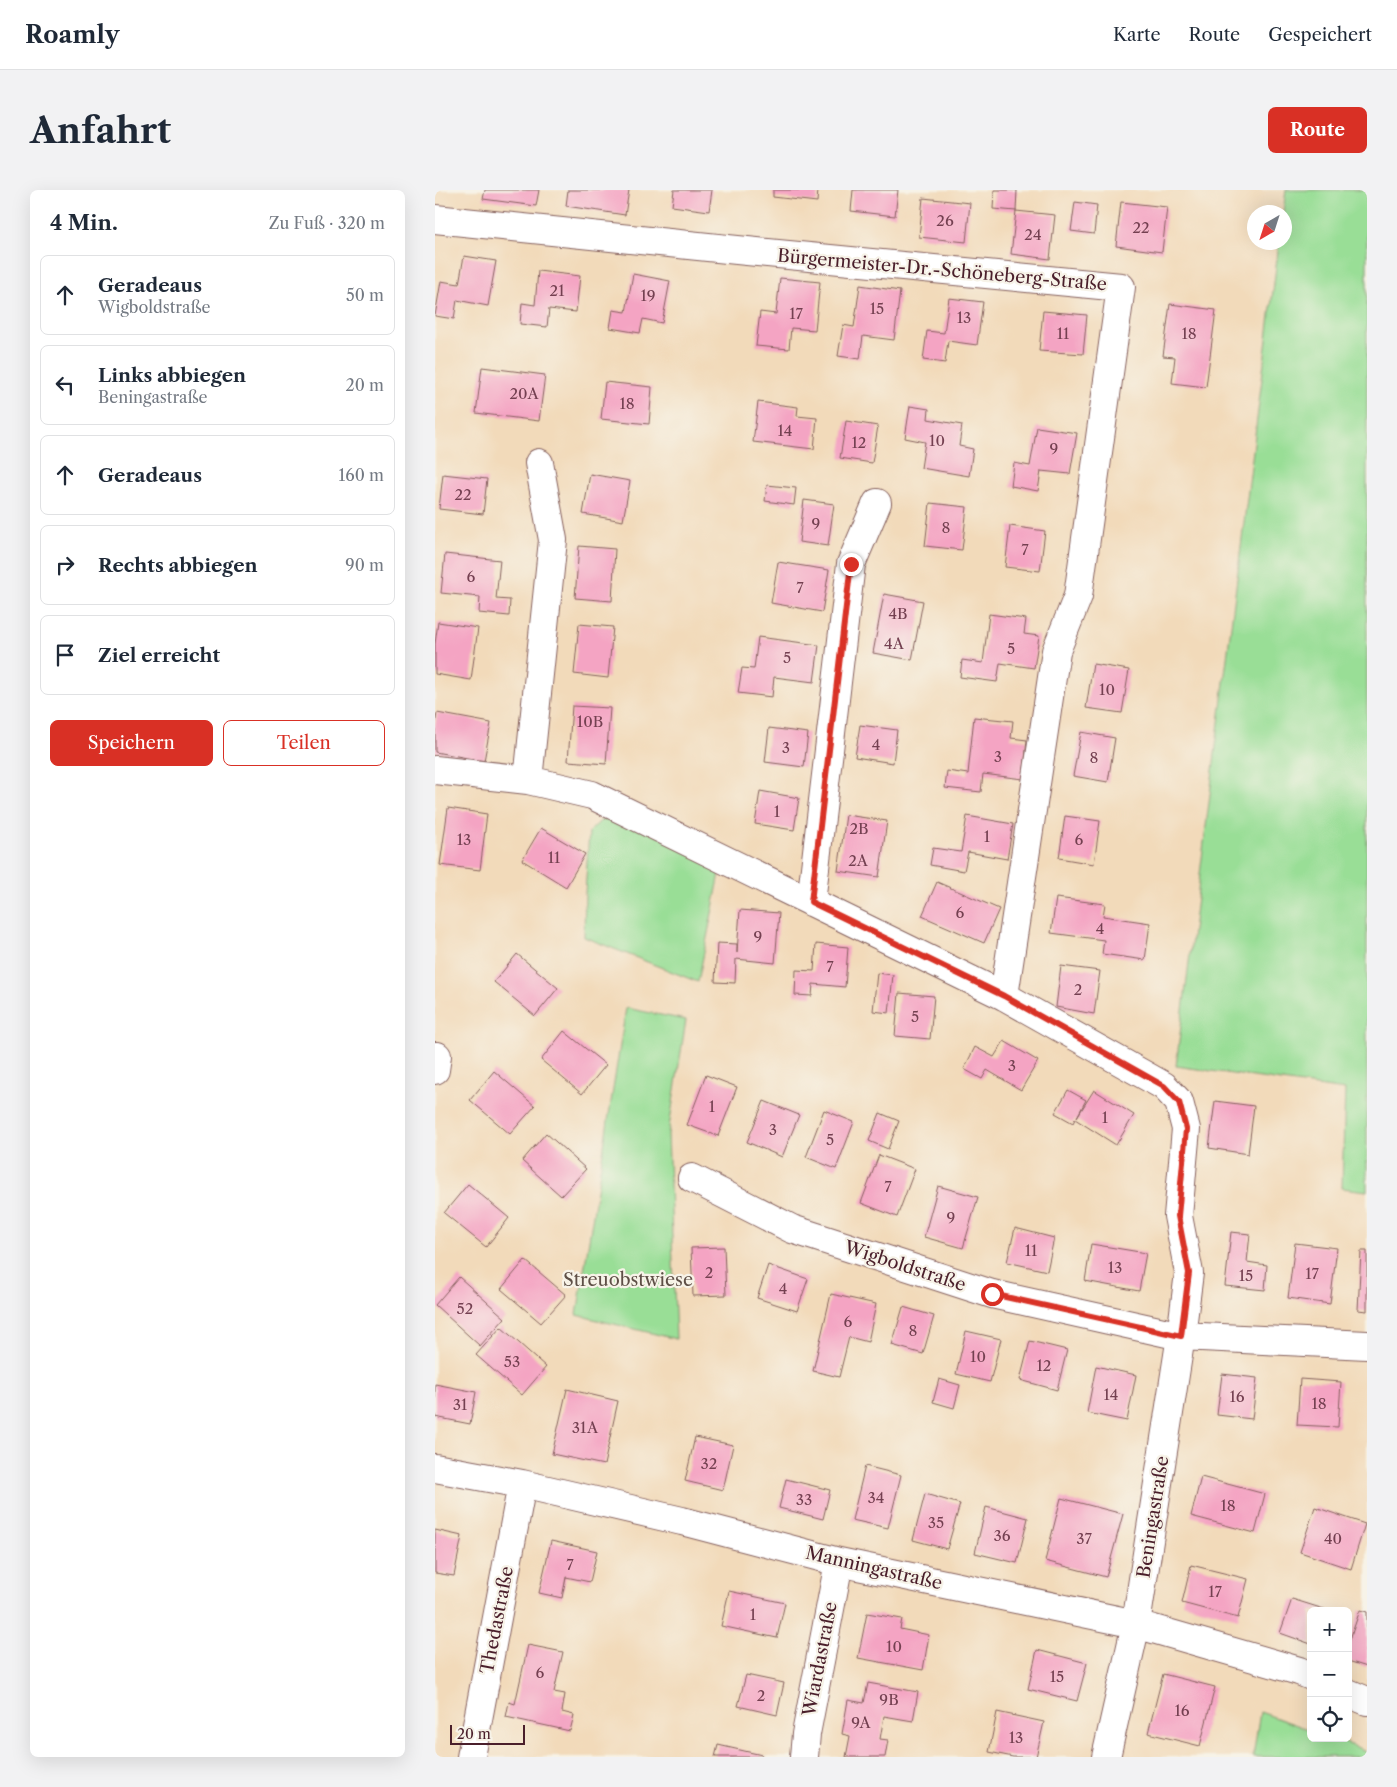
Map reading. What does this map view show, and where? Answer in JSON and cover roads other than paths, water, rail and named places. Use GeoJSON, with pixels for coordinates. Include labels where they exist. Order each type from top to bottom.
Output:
{"type":"FeatureCollection","features":[{"type":"Feature","properties":{"kind":"street","name":"Bürgermeister-Dr.-Schöneberg-Straße"},"geometry":{"type":"LineString","coordinates":[[435,219],[1121,287],[1078,596],[1057,650],[1004,996]]}},
{"type":"Feature","properties":{"kind":"street"},"geometry":{"type":"LineString","coordinates":[[528,780],[553,540],[539,463]]}},
{"type":"Feature","properties":{"kind":"street"},"geometry":{"type":"LineString","coordinates":[[811,902],[851,564],[877,503]]}},
{"type":"Feature","properties":{"kind":"street","name":"Beningastraße"},"geometry":{"type":"LineString","coordinates":[[435,770],[528,780],[592,795],[1004,996],[1164,1086],[1179,1102],[1186,1129],[1178,1216],[1188,1276],[1181,1336],[1136,1624],[1106,1757]]}},
{"type":"Feature","properties":{"kind":"street","name":"Wigboldstraße"},"geometry":{"type":"LineString","coordinates":[[692,1178],[791,1229],[992,1294],[1181,1336],[1367,1345]]}},
{"type":"Feature","properties":{"kind":"street","name":"Manningastraße"},"geometry":{"type":"LineString","coordinates":[[435,1468],[523,1484],[682,1521],[839,1562],[1136,1624],[1307,1675]]}},
{"type":"Feature","properties":{"kind":"street","name":"Thedastraße"},"geometry":{"type":"LineString","coordinates":[[471,1757],[523,1484]]}},
{"type":"Feature","properties":{"kind":"street","name":"Wiardastraße"},"geometry":{"type":"LineString","coordinates":[[804,1757],[805,1734],[839,1562]]}},
{"type":"Feature","properties":{"kind":"street"},"geometry":{"type":"LineString","coordinates":[[1352,1694],[1367,1701]]}},
{"type":"Feature","properties":{"kind":"park label","name":"Streuobstwiese"},"geometry":{"type":"Point","coordinates":[628,1280]}}]}
